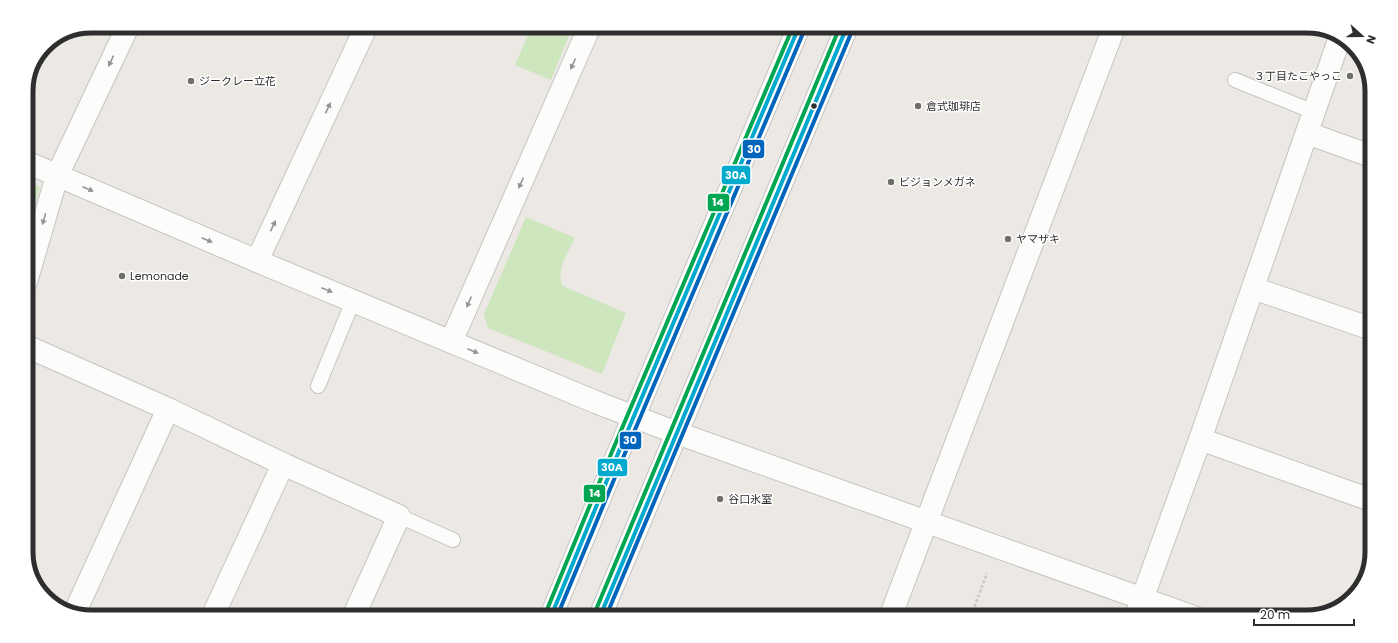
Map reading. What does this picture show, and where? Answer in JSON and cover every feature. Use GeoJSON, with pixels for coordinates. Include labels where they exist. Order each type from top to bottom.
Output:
{"type":"FeatureCollection","features":[{"type":"Feature","properties":{"kind":"street"},"geometry":{"type":"LineString","coordinates":[[33,258],[57,176],[125,33]]}},
{"type":"Feature","properties":{"kind":"street"},"geometry":{"type":"LineString","coordinates":[[257,262],[363,33]]}},
{"type":"Feature","properties":{"kind":"street"},"geometry":{"type":"LineString","coordinates":[[451,342],[586,33]]}},
{"type":"Feature","properties":{"kind":"street"},"geometry":{"type":"LineString","coordinates":[[554,610],[617,456],[796,33]]}},
{"type":"Feature","properties":{"kind":"street"},"geometry":{"type":"LineString","coordinates":[[603,610],[844,33]]}},
{"type":"Feature","properties":{"kind":"street"},"geometry":{"type":"LineString","coordinates":[[892,610],[1112,33]]}},
{"type":"Feature","properties":{"kind":"street"},"geometry":{"type":"LineString","coordinates":[[1139,607],[1200,440],[1338,43]]}},
{"type":"Feature","properties":{"kind":"street"},"geometry":{"type":"LineString","coordinates":[[1307,133],[1365,154]]}},
{"type":"Feature","properties":{"kind":"street"},"geometry":{"type":"LineString","coordinates":[[33,165],[257,262],[598,404],[997,547],[1139,607],[1157,610]]}},
{"type":"Feature","properties":{"kind":"street"},"geometry":{"type":"LineString","coordinates":[[1253,288],[1365,326]]}},
{"type":"Feature","properties":{"kind":"street"},"geometry":{"type":"LineString","coordinates":[[33,349],[168,409],[285,465],[399,516],[356,610]]}},
{"type":"Feature","properties":{"kind":"street"},"geometry":{"type":"LineString","coordinates":[[77,608],[168,409]]}},
{"type":"Feature","properties":{"kind":"street"},"geometry":{"type":"LineString","coordinates":[[1200,440],[1365,498]]}},
{"type":"Feature","properties":{"kind":"street"},"geometry":{"type":"LineString","coordinates":[[215,610],[279,473],[285,465]]}},
{"type":"Feature","properties":{"kind":"lane"},"geometry":{"type":"LineString","coordinates":[[1235,80],[1314,112]]}},
{"type":"Feature","properties":{"kind":"lane"},"geometry":{"type":"LineString","coordinates":[[318,386],[353,301]]}},
{"type":"Feature","properties":{"kind":"lane"},"geometry":{"type":"LineString","coordinates":[[399,516],[453,540]]}},
{"type":"Feature","properties":{"kind":"path"},"geometry":{"type":"LineString","coordinates":[[973,610],[997,547]]}},
{"type":"Feature","properties":{"kind":"green space"},"geometry":{"type":"Polygon","coordinates":[[[529,33],[570,33],[551,80],[515,65],[529,33]]]}},
{"type":"Feature","properties":{"kind":"green space"},"geometry":{"type":"Polygon","coordinates":[[[33,184],[40,187],[33,212],[33,184]]]}},
{"type":"Feature","properties":{"kind":"green space"},"geometry":{"type":"Polygon","coordinates":[[[526,217],[575,238],[561,268],[561,280],[563,286],[626,313],[602,374],[488,328],[484,314],[526,217]]]}},
{"type":"Feature","properties":{"kind":"transit line","name":"14"},"geometry":{"type":"LineString","coordinates":[[547,610],[611,454],[790,33]]}},
{"type":"Feature","properties":{"kind":"transit line","name":"30A"},"geometry":{"type":"LineString","coordinates":[[554,610],[617,456],[796,33]]}},
{"type":"Feature","properties":{"kind":"transit line","name":"30"},"geometry":{"type":"LineString","coordinates":[[560,610],[803,33]]}},
{"type":"Feature","properties":{"kind":"transit line","name":"14"},"geometry":{"type":"LineString","coordinates":[[596,610],[837,33]]}},
{"type":"Feature","properties":{"kind":"transit line","name":"30A"},"geometry":{"type":"LineString","coordinates":[[603,610],[844,33]]}},
{"type":"Feature","properties":{"kind":"transit line","name":"30"},"geometry":{"type":"LineString","coordinates":[[609,610],[851,33]]}},
{"type":"Feature","properties":{"kind":"place","name":"３丁目たこやっこ"},"geometry":{"type":"Point","coordinates":[1350,76]}},
{"type":"Feature","properties":{"kind":"place","name":"ジークレー立花"},"geometry":{"type":"Point","coordinates":[191,81]}},
{"type":"Feature","properties":{"kind":"place","name":"倉式珈琲店"},"geometry":{"type":"Point","coordinates":[918,106]}},
{"type":"Feature","properties":{"kind":"place","name":"ビジョンメガネ"},"geometry":{"type":"Point","coordinates":[891,182]}},
{"type":"Feature","properties":{"kind":"place","name":"ヤマザキ"},"geometry":{"type":"Point","coordinates":[1008,239]}},
{"type":"Feature","properties":{"kind":"place","name":"Lemonade"},"geometry":{"type":"Point","coordinates":[122,276]}},
{"type":"Feature","properties":{"kind":"place","name":"谷口氷室"},"geometry":{"type":"Point","coordinates":[720,499]}}]}
